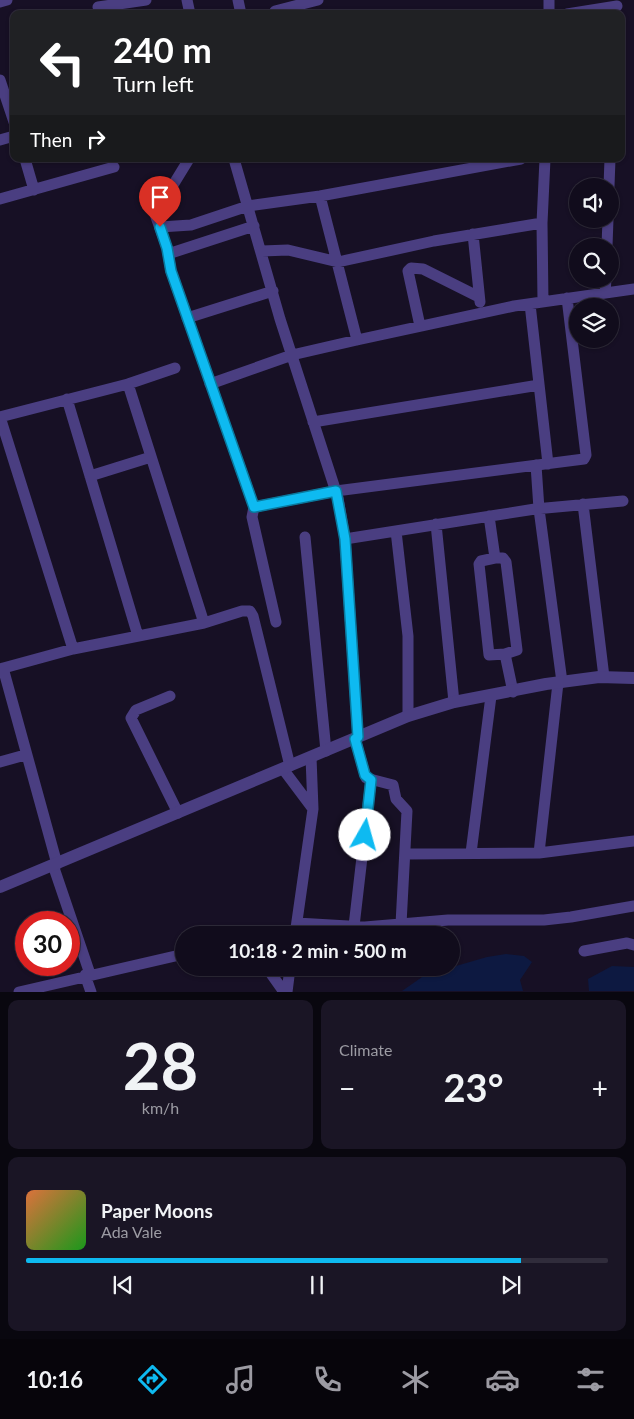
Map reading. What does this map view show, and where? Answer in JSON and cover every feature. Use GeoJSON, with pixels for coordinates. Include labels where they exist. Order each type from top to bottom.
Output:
{"type":"FeatureCollection","features":[{"type":"Feature","properties":{"kind":"street"},"geometry":{"type":"LineString","coordinates":[[0,2],[7,0]]}},
{"type":"Feature","properties":{"kind":"street"},"geometry":{"type":"LineString","coordinates":[[98,7],[146,0]]}},
{"type":"Feature","properties":{"kind":"street"},"geometry":{"type":"LineString","coordinates":[[281,10],[318,0]]}},
{"type":"Feature","properties":{"kind":"street"},"geometry":{"type":"LineString","coordinates":[[592,10],[617,6]]}},
{"type":"Feature","properties":{"kind":"street"},"geometry":{"type":"LineString","coordinates":[[0,80],[10,110]]}},
{"type":"Feature","properties":{"kind":"street"},"geometry":{"type":"LineString","coordinates":[[26,162],[34,190]]}},
{"type":"Feature","properties":{"kind":"street"},"geometry":{"type":"LineString","coordinates":[[187,162],[156,213],[171,271],[254,507],[252,518],[276,622]]}},
{"type":"Feature","properties":{"kind":"street"},"geometry":{"type":"LineString","coordinates":[[235,162],[292,355],[336,491],[345,539],[356,738],[365,775],[371,780],[393,785],[396,799],[407,810],[401,924]]}},
{"type":"Feature","properties":{"kind":"street"},"geometry":{"type":"LineString","coordinates":[[160,227],[191,225],[248,206],[320,196],[505,162]]}},
{"type":"Feature","properties":{"kind":"street"},"geometry":{"type":"LineString","coordinates":[[543,302],[542,223],[545,162]]}},
{"type":"Feature","properties":{"kind":"street"},"geometry":{"type":"LineString","coordinates":[[609,178],[610,162]]}},
{"type":"Feature","properties":{"kind":"street"},"geometry":{"type":"LineString","coordinates":[[0,199],[114,167]]}},
{"type":"Feature","properties":{"kind":"street"},"geometry":{"type":"LineString","coordinates":[[320,196],[357,340]]}},
{"type":"Feature","properties":{"kind":"street"},"geometry":{"type":"LineString","coordinates":[[262,251],[288,250],[338,262],[473,234],[542,223]]}},
{"type":"Feature","properties":{"kind":"street"},"geometry":{"type":"LineString","coordinates":[[168,254],[254,226]]}},
{"type":"Feature","properties":{"kind":"street"},"geometry":{"type":"LineString","coordinates":[[473,234],[481,313]]}},
{"type":"Feature","properties":{"kind":"street"},"geometry":{"type":"LineString","coordinates":[[420,326],[408,271],[411,268],[423,269],[479,296]]}},
{"type":"Feature","properties":{"kind":"street"},"geometry":{"type":"LineString","coordinates":[[605,288],[605,293]]}},
{"type":"Feature","properties":{"kind":"street"},"geometry":{"type":"LineString","coordinates":[[210,384],[292,355],[357,340],[481,313],[634,289]]}},
{"type":"Feature","properties":{"kind":"street"},"geometry":{"type":"LineString","coordinates":[[187,318],[273,291]]}},
{"type":"Feature","properties":{"kind":"street"},"geometry":{"type":"LineString","coordinates":[[254,507],[336,491],[584,458],[586,456],[567,298]]}},
{"type":"Feature","properties":{"kind":"street"},"geometry":{"type":"LineString","coordinates":[[530,304],[548,464]]}},
{"type":"Feature","properties":{"kind":"street"},"geometry":{"type":"LineString","coordinates":[[73,650],[0,417],[128,384],[175,368]]}},
{"type":"Feature","properties":{"kind":"street"},"geometry":{"type":"LineString","coordinates":[[128,384],[204,623]]}},
{"type":"Feature","properties":{"kind":"street"},"geometry":{"type":"LineString","coordinates":[[313,422],[539,385]]}},
{"type":"Feature","properties":{"kind":"street"},"geometry":{"type":"LineString","coordinates":[[66,399],[138,636]]}},
{"type":"Feature","properties":{"kind":"street"},"geometry":{"type":"LineString","coordinates":[[90,476],[151,457]]}},
{"type":"Feature","properties":{"kind":"street"},"geometry":{"type":"LineString","coordinates":[[536,465],[539,508],[560,682],[539,852]]}},
{"type":"Feature","properties":{"kind":"street"},"geometry":{"type":"LineString","coordinates":[[345,539],[539,508],[622,501]]}},
{"type":"Feature","properties":{"kind":"street"},"geometry":{"type":"LineString","coordinates":[[583,504],[604,677]]}},
{"type":"Feature","properties":{"kind":"street"},"geometry":{"type":"LineString","coordinates":[[489,516],[495,558]]}},
{"type":"Feature","properties":{"kind":"street"},"geometry":{"type":"LineString","coordinates":[[436,524],[454,702]]}},
{"type":"Feature","properties":{"kind":"street"},"geometry":{"type":"LineString","coordinates":[[396,531],[408,636],[408,716]]}},
{"type":"Feature","properties":{"kind":"street"},"geometry":{"type":"LineString","coordinates":[[304,537],[326,751]]}},
{"type":"Feature","properties":{"kind":"street"},"geometry":{"type":"LineString","coordinates":[[495,558],[503,558],[506,562],[517,650],[504,654],[489,655],[479,564],[481,561],[495,558]]}},
{"type":"Feature","properties":{"kind":"street"},"geometry":{"type":"LineString","coordinates":[[91,992],[88,974],[55,864],[2,668],[73,650],[204,623],[242,611],[250,612],[287,767],[313,809]]}},
{"type":"Feature","properties":{"kind":"street"},"geometry":{"type":"LineString","coordinates":[[504,654],[513,692]]}},
{"type":"Feature","properties":{"kind":"street"},"geometry":{"type":"LineString","coordinates":[[0,887],[408,716],[454,702],[560,682],[604,677],[634,678]]}},
{"type":"Feature","properties":{"kind":"street"},"geometry":{"type":"LineString","coordinates":[[170,696],[136,710],[132,718],[178,813]]}},
{"type":"Feature","properties":{"kind":"street"},"geometry":{"type":"LineString","coordinates":[[471,854],[491,696]]}},
{"type":"Feature","properties":{"kind":"street"},"geometry":{"type":"LineString","coordinates":[[0,762],[25,755]]}},
{"type":"Feature","properties":{"kind":"street"},"geometry":{"type":"LineString","coordinates":[[296,926],[313,809],[311,757]]}},
{"type":"Feature","properties":{"kind":"street"},"geometry":{"type":"LineString","coordinates":[[371,780],[354,926],[448,920],[544,920],[634,906]]}},
{"type":"Feature","properties":{"kind":"street"},"geometry":{"type":"LineString","coordinates":[[406,854],[539,852],[634,841]]}},
{"type":"Feature","properties":{"kind":"street"},"geometry":{"type":"LineString","coordinates":[[584,951],[627,943],[634,945]]}},
{"type":"Feature","properties":{"kind":"street"},"geometry":{"type":"LineString","coordinates":[[18,992],[88,974],[175,956]]}},
{"type":"Feature","properties":{"kind":"street"},"geometry":{"type":"LineString","coordinates":[[273,976],[285,992]]}},
{"type":"Feature","properties":{"kind":"street"},"geometry":{"type":"LineString","coordinates":[[285,992],[288,976]]}},
{"type":"Feature","properties":{"kind":"water"},"geometry":{"type":"Polygon","coordinates":[[[506,954],[524,956],[532,962],[520,980],[523,991],[402,991],[424,976],[460,976],[460,965],[506,954]]]}},
{"type":"Feature","properties":{"kind":"water"},"geometry":{"type":"Polygon","coordinates":[[[612,966],[634,967],[634,991],[589,991],[588,979],[612,966]]]}},
{"type":"Feature","properties":{"kind":"route"},"geometry":{"type":"LineString","coordinates":[[160,227],[167,248],[171,271],[254,507],[336,491],[345,539],[358,737],[355,739],[366,778],[371,780],[365,835]]}}]}
